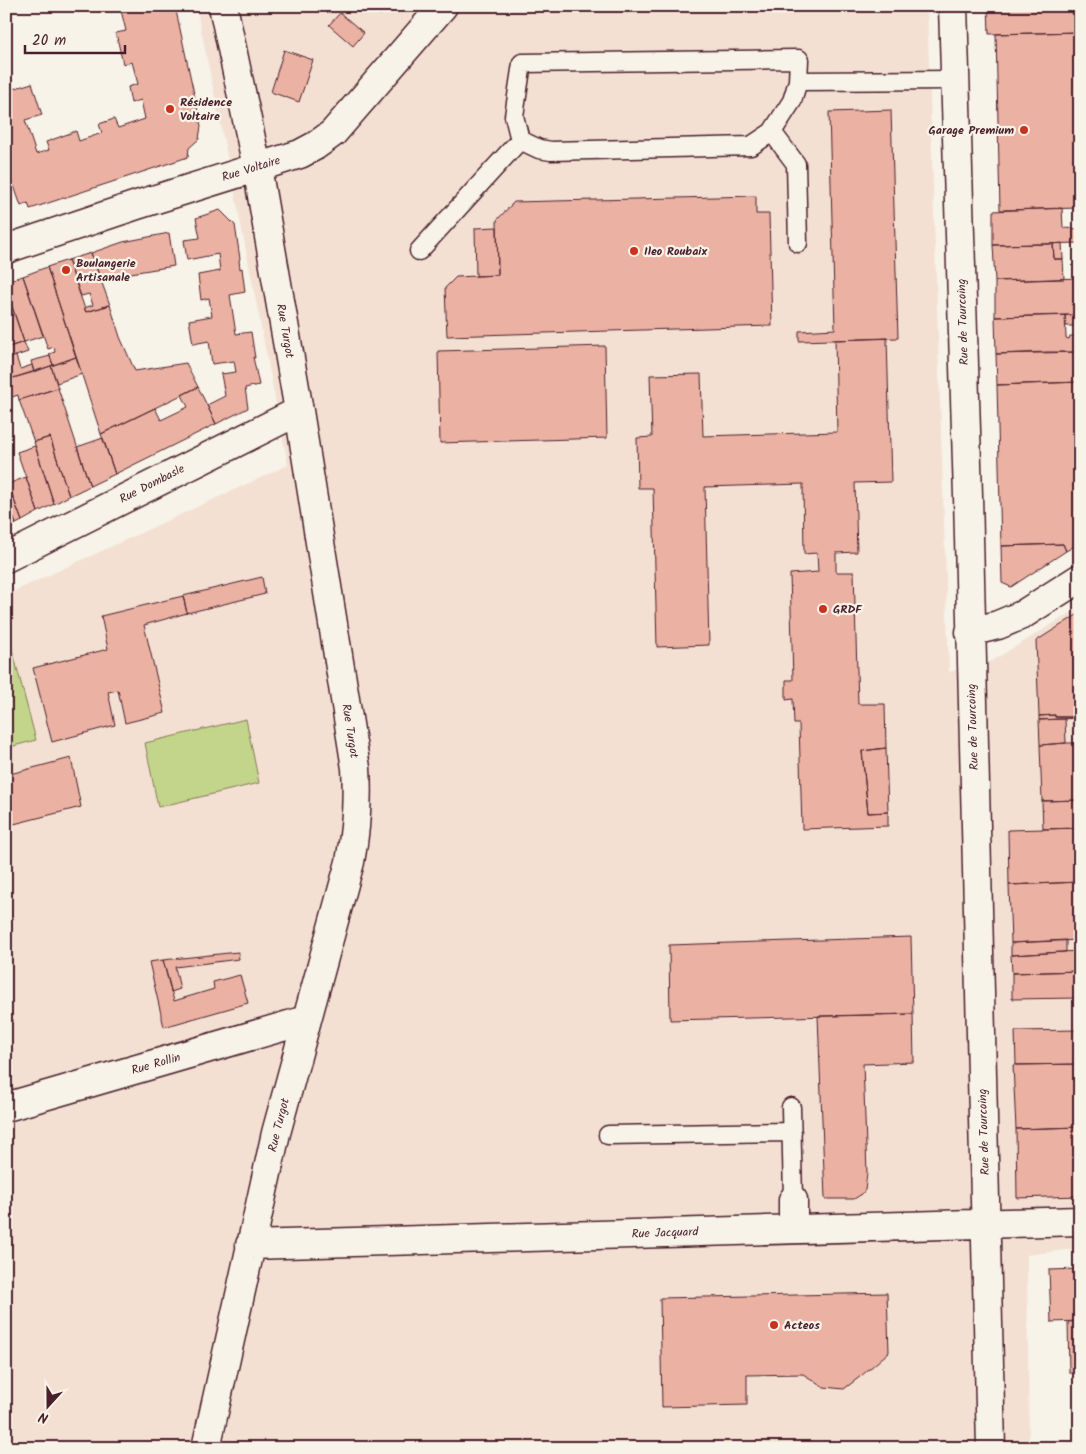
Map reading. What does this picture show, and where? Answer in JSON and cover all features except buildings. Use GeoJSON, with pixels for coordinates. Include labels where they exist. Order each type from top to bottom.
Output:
{"type":"FeatureCollection","features":[{"type":"Feature","properties":{"kind":"street","name":"Rue Turgot"},"geometry":{"type":"LineString","coordinates":[[206,1448],[276,1133],[350,862],[356,825],[358,792],[356,768],[299,411],[257,167],[223,6]]}},
{"type":"Feature","properties":{"kind":"street","name":"Rue Voltaire"},"geometry":{"type":"LineString","coordinates":[[6,249],[300,154],[316,146],[333,133],[443,6]]}},
{"type":"Feature","properties":{"kind":"street","name":"Rue de Tourcoing"},"geometry":{"type":"LineString","coordinates":[[954,6],[991,1448]]}},
{"type":"Feature","properties":{"kind":"street","name":"Rue Dombasle"},"geometry":{"type":"LineString","coordinates":[[6,558],[299,411]]}},
{"type":"Feature","properties":{"kind":"street"},"geometry":{"type":"LineString","coordinates":[[970,632],[998,625],[1022,615],[1080,578]]}},
{"type":"Feature","properties":{"kind":"street","name":"Rue Rollin"},"geometry":{"type":"LineString","coordinates":[[6,1107],[306,1020]]}},
{"type":"Feature","properties":{"kind":"street"},"geometry":{"type":"LineString","coordinates":[[793,1229],[794,1200]]}},
{"type":"Feature","properties":{"kind":"street","name":"Rue Jacquard"},"geometry":{"type":"LineString","coordinates":[[250,1245],[1080,1221]]}},
{"type":"Feature","properties":{"kind":"lane"},"geometry":{"type":"LineString","coordinates":[[799,59],[798,82],[792,102],[772,132],[751,146],[551,151],[520,140],[514,116],[522,63],[799,59]]}},
{"type":"Feature","properties":{"kind":"lane"},"geometry":{"type":"LineString","coordinates":[[798,82],[956,80]]}},
{"type":"Feature","properties":{"kind":"lane"},"geometry":{"type":"LineString","coordinates":[[772,132],[796,164],[798,243]]}},
{"type":"Feature","properties":{"kind":"lane"},"geometry":{"type":"LineString","coordinates":[[419,251],[520,140]]}},
{"type":"Feature","properties":{"kind":"lane"},"geometry":{"type":"LineString","coordinates":[[791,1107],[794,1200]]}},
{"type":"Feature","properties":{"kind":"lane"},"geometry":{"type":"LineString","coordinates":[[608,1135],[792,1132]]}},
{"type":"Feature","properties":{"kind":"shaded area"},"geometry":{"type":"Polygon","coordinates":[[[196,6],[927,6],[949,672],[992,661],[1080,607],[1080,1248],[1027,1255],[1029,1448],[6,1448],[6,595],[288,465],[196,6]]]}},
{"type":"Feature","properties":{"kind":"green space"},"geometry":{"type":"Polygon","coordinates":[[[11,645],[36,740],[6,748],[6,647],[11,645]]]}},
{"type":"Feature","properties":{"kind":"green space"},"geometry":{"type":"Polygon","coordinates":[[[246,719],[259,783],[158,807],[145,743],[246,719]]]}},
{"type":"Feature","properties":{"kind":"place","name":"Résidence Voltaire"},"geometry":{"type":"Point","coordinates":[170,109]}},
{"type":"Feature","properties":{"kind":"place","name":"Garage Premium"},"geometry":{"type":"Point","coordinates":[1024,130]}},
{"type":"Feature","properties":{"kind":"place","name":"Ileo Roubaix"},"geometry":{"type":"Point","coordinates":[634,251]}},
{"type":"Feature","properties":{"kind":"place","name":"Boulangerie Artisanale"},"geometry":{"type":"Point","coordinates":[66,270]}},
{"type":"Feature","properties":{"kind":"place","name":"GRDF"},"geometry":{"type":"Point","coordinates":[823,609]}},
{"type":"Feature","properties":{"kind":"place","name":"Acteos"},"geometry":{"type":"Point","coordinates":[774,1325]}}]}
